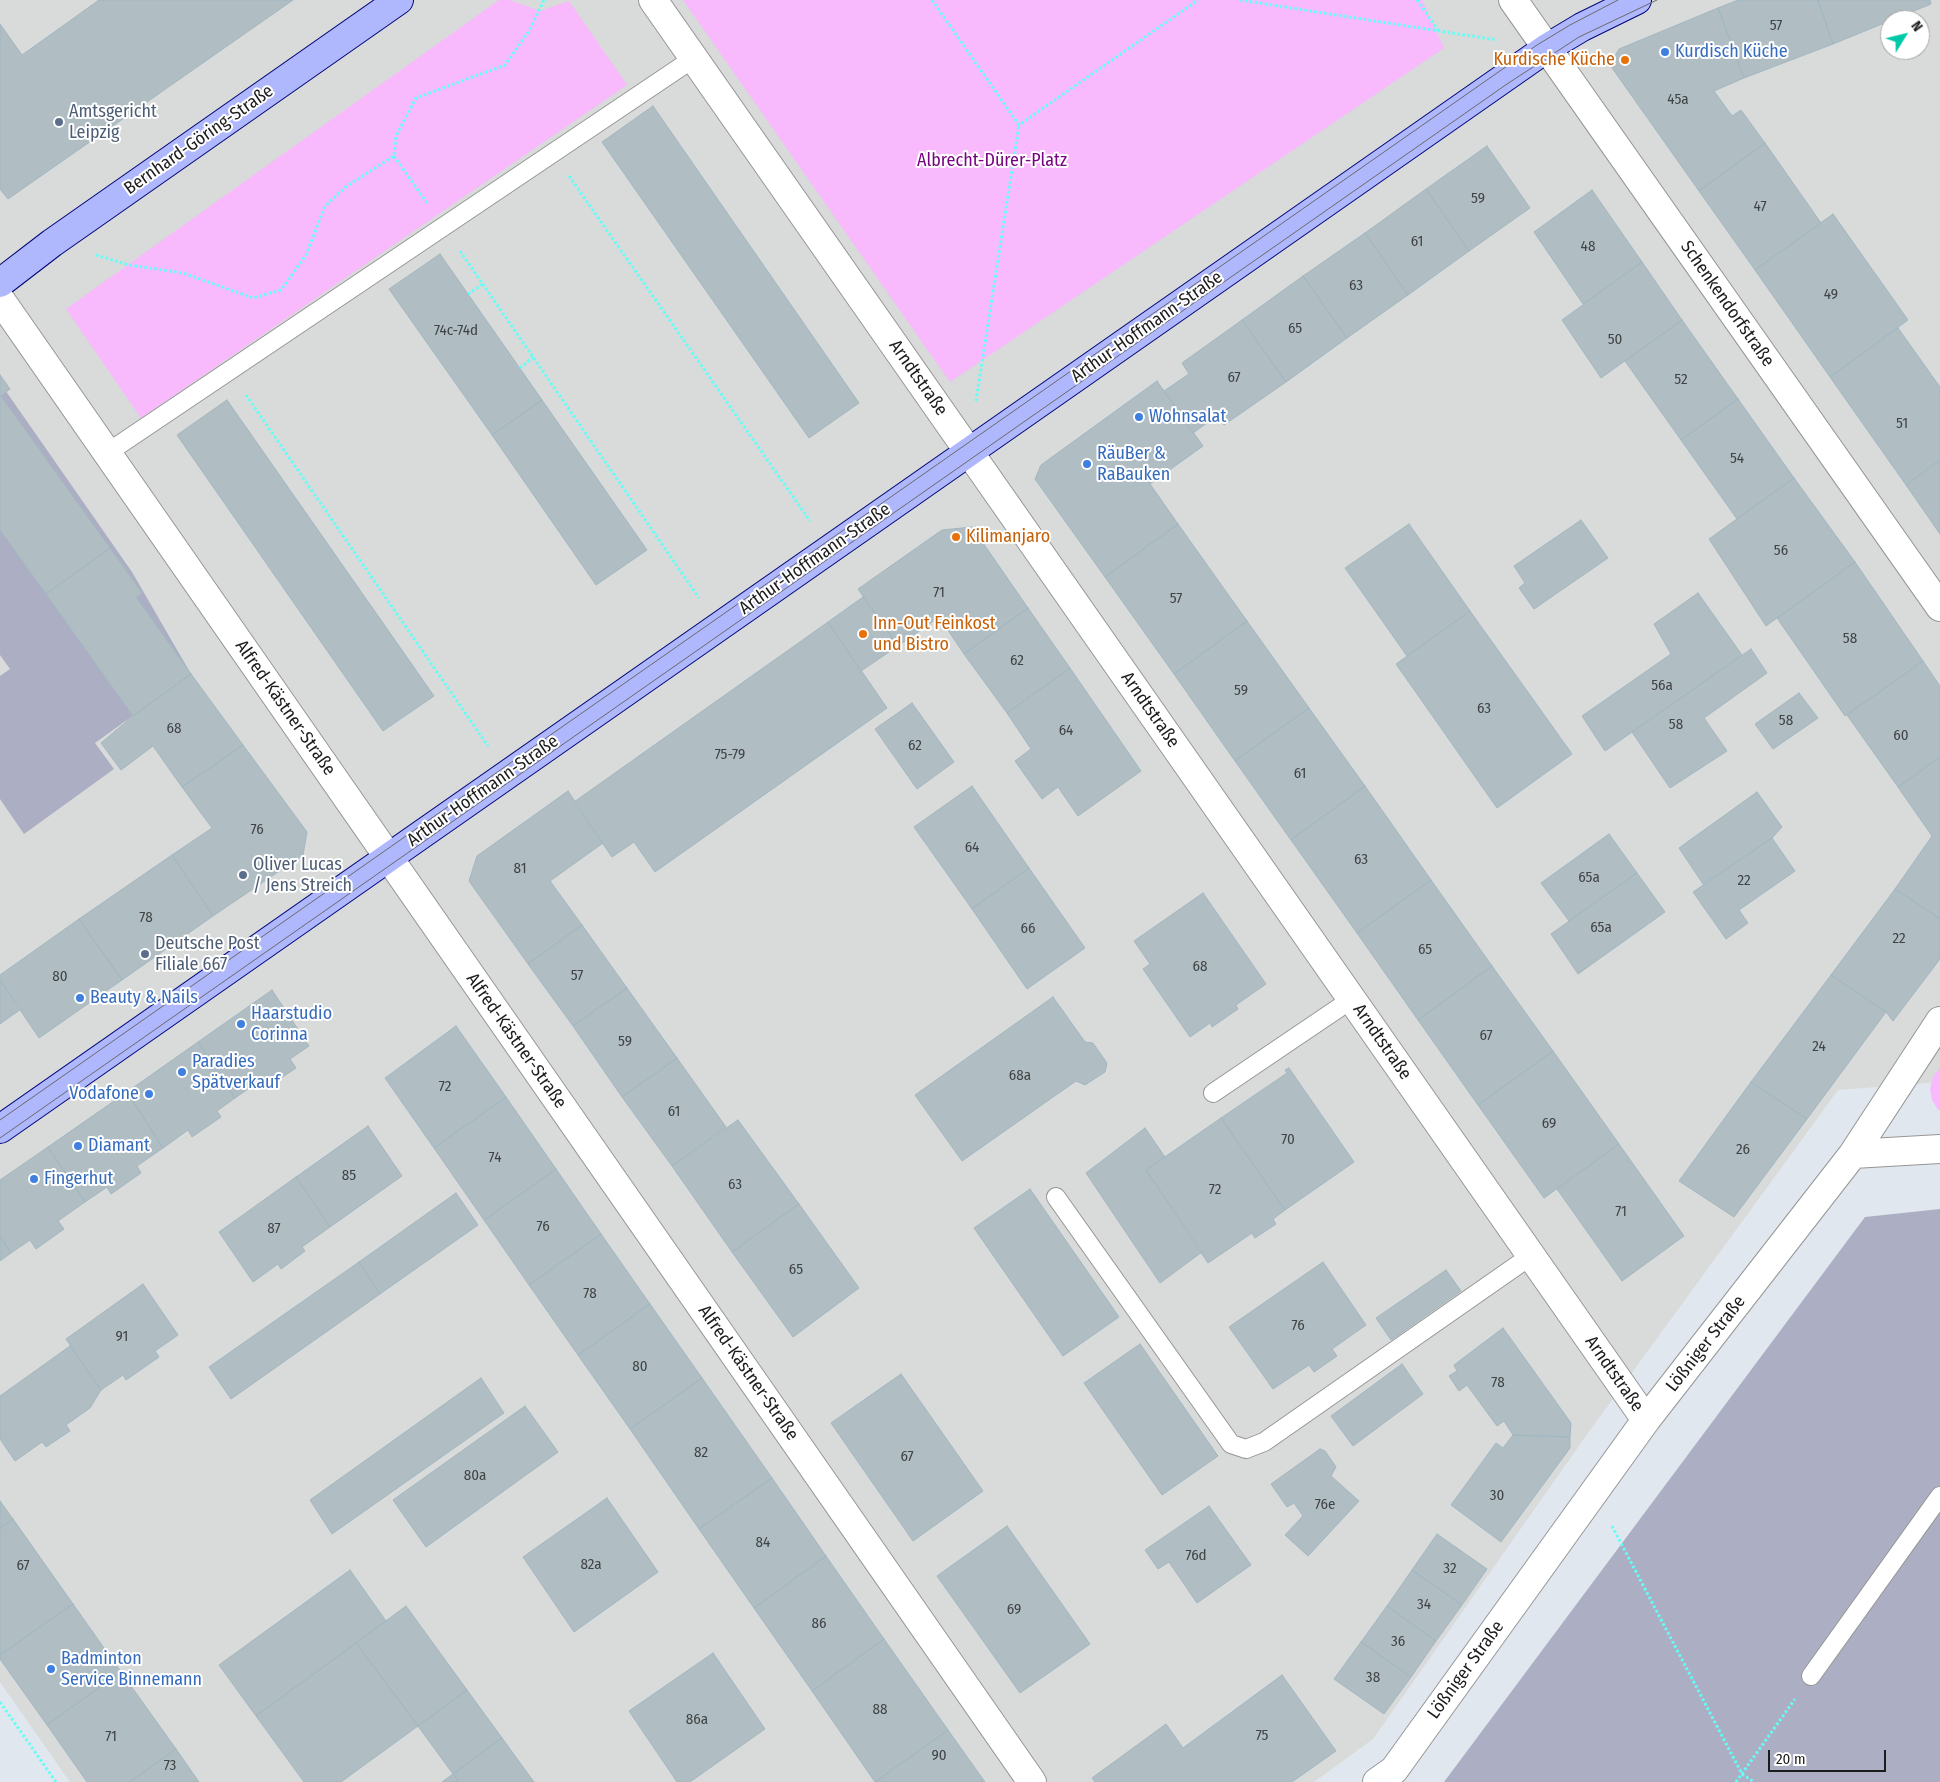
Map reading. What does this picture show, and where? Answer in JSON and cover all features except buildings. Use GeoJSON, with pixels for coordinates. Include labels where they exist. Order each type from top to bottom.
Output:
{"type":"FeatureCollection","features":[{"type":"Feature","properties":{"kind":"street","name":"Bernhard-Göring-Straße"},"geometry":{"type":"LineString","coordinates":[[0,283],[52,243],[399,0]]}},
{"type":"Feature","properties":{"kind":"street","name":"Arndtstraße"},"geometry":{"type":"LineString","coordinates":[[653,0],[1646,1420]]}},
{"type":"Feature","properties":{"kind":"street","name":"Schenkendorfstraße"},"geometry":{"type":"LineString","coordinates":[[1514,0],[1940,607]]}},
{"type":"Feature","properties":{"kind":"street","name":"Arthur-Hoffmann-Straße"},"geometry":{"type":"LineString","coordinates":[[0,1129],[1547,48],[1582,27],[1637,0]]}},
{"type":"Feature","properties":{"kind":"street","name":"Alfred-Kästner-Straße"},"geometry":{"type":"LineString","coordinates":[[0,299],[1032,1782]]}},
{"type":"Feature","properties":{"kind":"street","name":"Lößniger Straße"},"geometry":{"type":"LineString","coordinates":[[1377,1782],[1394,1770],[1646,1420],[1853,1154],[1940,1021]]}},
{"type":"Feature","properties":{"kind":"street"},"geometry":{"type":"LineString","coordinates":[[1853,1154],[1940,1149]]}},
{"type":"Feature","properties":{"kind":"lane"},"geometry":{"type":"LineString","coordinates":[[107,453],[694,58]]}},
{"type":"Feature","properties":{"kind":"lane"},"geometry":{"type":"LineString","coordinates":[[1213,1093],[1352,999]]}},
{"type":"Feature","properties":{"kind":"lane"},"geometry":{"type":"LineString","coordinates":[[1056,1197],[1231,1444],[1246,1449],[1264,1442],[1532,1255]]}},
{"type":"Feature","properties":{"kind":"lane"},"geometry":{"type":"LineString","coordinates":[[1811,1676],[1940,1496]]}},
{"type":"Feature","properties":{"kind":"path"},"geometry":{"type":"LineString","coordinates":[[544,0],[529,31],[505,65],[416,98],[396,136],[394,156],[719,627]]}},
{"type":"Feature","properties":{"kind":"path"},"geometry":{"type":"LineString","coordinates":[[932,0],[1019,125],[981,365]]}},
{"type":"Feature","properties":{"kind":"path"},"geometry":{"type":"LineString","coordinates":[[1019,125],[1198,0]]}},
{"type":"Feature","properties":{"kind":"path"},"geometry":{"type":"LineString","coordinates":[[1240,0],[1547,48]]}},
{"type":"Feature","properties":{"kind":"path"},"geometry":{"type":"LineString","coordinates":[[1416,0],[1439,31]]}},
{"type":"Feature","properties":{"kind":"path"},"geometry":{"type":"LineString","coordinates":[[553,154],[830,548]]}},
{"type":"Feature","properties":{"kind":"path"},"geometry":{"type":"LineString","coordinates":[[52,243],[128,265],[183,273],[253,298],[280,290],[306,254],[325,206],[347,186],[394,156]]}},
{"type":"Feature","properties":{"kind":"path"},"geometry":{"type":"LineString","coordinates":[[468,294],[483,284]]}},
{"type":"Feature","properties":{"kind":"path"},"geometry":{"type":"LineString","coordinates":[[520,368],[533,357]]}},
{"type":"Feature","properties":{"kind":"path"},"geometry":{"type":"LineString","coordinates":[[230,372],[508,774]]}},
{"type":"Feature","properties":{"kind":"path"},"geometry":{"type":"LineString","coordinates":[[1594,1492],[1742,1774],[1754,1782]]}},
{"type":"Feature","properties":{"kind":"path"},"geometry":{"type":"LineString","coordinates":[[1736,1782],[1811,1676]]}},
{"type":"Feature","properties":{"kind":"path"},"geometry":{"type":"LineString","coordinates":[[0,1702],[56,1782]]}},
{"type":"Feature","properties":{"kind":"shaded area"},"geometry":{"type":"Polygon","coordinates":[[[0,0],[1940,0],[1940,1082],[1838,1090],[1588,1433],[1373,1739],[1314,1782],[70,1782],[0,1682],[0,0]]]}},
{"type":"Feature","properties":{"kind":"shaded area"},"geometry":{"type":"Polygon","coordinates":[[[0,386],[3,387],[132,572],[191,674],[95,743],[114,769],[24,834],[0,799],[0,676],[10,669],[0,655],[0,386]]]}},
{"type":"Feature","properties":{"kind":"shaded area"},"geometry":{"type":"Polygon","coordinates":[[[1940,1209],[1940,1782],[1444,1782],[1865,1217],[1940,1209]]]}},
{"type":"Feature","properties":{"kind":"green space"},"geometry":{"type":"Polygon","coordinates":[[[499,0],[510,0],[540,11],[569,1],[627,85],[141,418],[66,309],[499,0]]]}},
{"type":"Feature","properties":{"kind":"green space","name":"Albrecht-Dürer-Platz"},"geometry":{"type":"Polygon","coordinates":[[[683,0],[1422,0],[1444,48],[950,382],[683,0]]]}},
{"type":"Feature","properties":{"kind":"green space"},"geometry":{"type":"Polygon","coordinates":[[[1940,1068],[1940,1110],[1938,1110],[1932,1100],[1930,1089],[1933,1077],[1940,1068]]]}},
{"type":"Feature","properties":{"kind":"tram line"},"geometry":{"type":"LineString","coordinates":[[0,1120],[1537,45],[1618,0]]}},
{"type":"Feature","properties":{"kind":"tram line"},"geometry":{"type":"LineString","coordinates":[[0,1138],[1507,84],[1579,37],[1657,0]]}},
{"type":"Feature","properties":{"kind":"place","name":"Kurdisch Küche"},"geometry":{"type":"Point","coordinates":[1665,52]}},
{"type":"Feature","properties":{"kind":"place","name":"Kurdische Küche"},"geometry":{"type":"Point","coordinates":[1625,60]}},
{"type":"Feature","properties":{"kind":"place","name":"Amtsgericht Leipzig"},"geometry":{"type":"Point","coordinates":[59,122]}},
{"type":"Feature","properties":{"kind":"place","name":"Wohnsalat"},"geometry":{"type":"Point","coordinates":[1139,417]}},
{"type":"Feature","properties":{"kind":"place","name":"RäuBer & RaBauken"},"geometry":{"type":"Point","coordinates":[1087,464]}},
{"type":"Feature","properties":{"kind":"place","name":"Kilimanjaro"},"geometry":{"type":"Point","coordinates":[956,537]}},
{"type":"Feature","properties":{"kind":"place","name":"Inn-Out Feinkost und Bistro"},"geometry":{"type":"Point","coordinates":[863,634]}},
{"type":"Feature","properties":{"kind":"place","name":"Oliver Lucas / Jens Streich"},"geometry":{"type":"Point","coordinates":[243,875]}},
{"type":"Feature","properties":{"kind":"place","name":"Deutsche Post Filiale 667"},"geometry":{"type":"Point","coordinates":[145,954]}},
{"type":"Feature","properties":{"kind":"place","name":"Beauty & Nails"},"geometry":{"type":"Point","coordinates":[80,998]}},
{"type":"Feature","properties":{"kind":"place","name":"Haarstudio Corinna"},"geometry":{"type":"Point","coordinates":[241,1024]}},
{"type":"Feature","properties":{"kind":"place","name":"Paradies Spätverkauf"},"geometry":{"type":"Point","coordinates":[182,1072]}},
{"type":"Feature","properties":{"kind":"place","name":"Vodafone"},"geometry":{"type":"Point","coordinates":[149,1094]}},
{"type":"Feature","properties":{"kind":"place","name":"Diamant"},"geometry":{"type":"Point","coordinates":[78,1146]}},
{"type":"Feature","properties":{"kind":"place","name":"Fingerhut"},"geometry":{"type":"Point","coordinates":[34,1179]}},
{"type":"Feature","properties":{"kind":"place","name":"Badminton Service Binnemann"},"geometry":{"type":"Point","coordinates":[51,1669]}}]}
